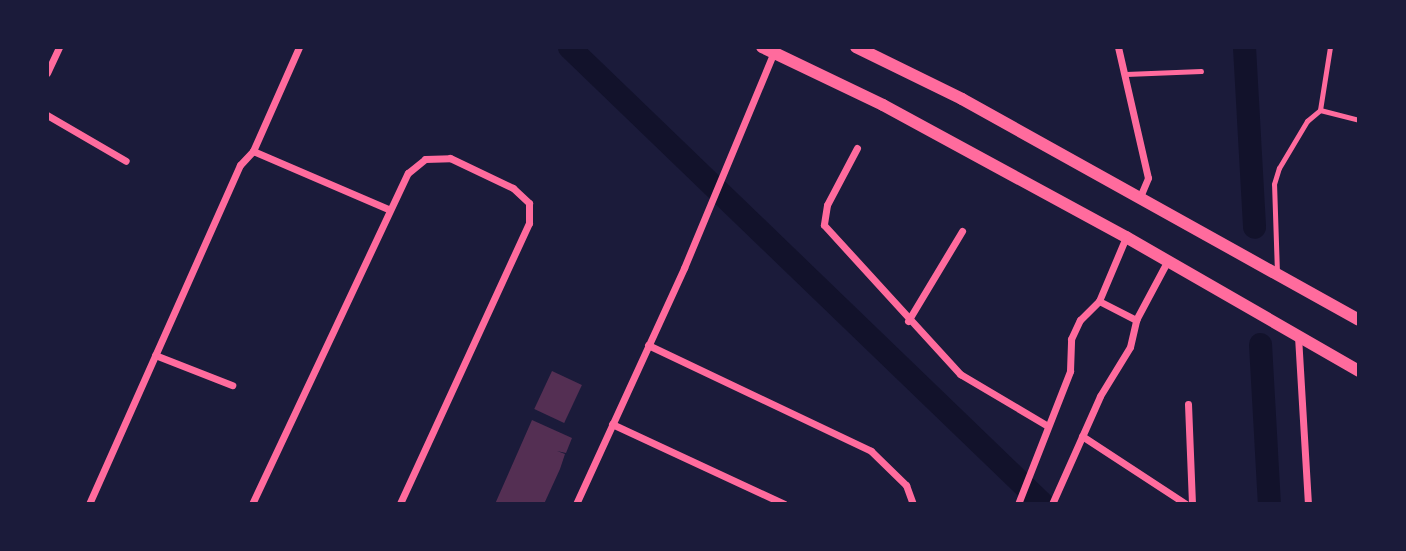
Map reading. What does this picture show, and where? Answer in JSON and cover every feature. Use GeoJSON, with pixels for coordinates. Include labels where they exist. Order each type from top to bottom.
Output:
{"type":"FeatureCollection","features":[{"type":"Feature","properties":{"kind":"street"},"geometry":{"type":"LineString","coordinates":[[47,74],[59,47]]}},
{"type":"Feature","properties":{"kind":"street"},"geometry":{"type":"LineString","coordinates":[[89,504],[240,165],[253,151],[299,47]]}},
{"type":"Feature","properties":{"kind":"street"},"geometry":{"type":"LineString","coordinates":[[856,47],[1140,197],[1359,320]]}},
{"type":"Feature","properties":{"kind":"street"},"geometry":{"type":"LineString","coordinates":[[1118,47],[1149,178],[1140,197]]}},
{"type":"Feature","properties":{"kind":"street"},"geometry":{"type":"LineString","coordinates":[[576,504],[727,163],[768,50],[883,105],[1168,260],[1359,371]]}},
{"type":"Feature","properties":{"kind":"street"},"geometry":{"type":"LineString","coordinates":[[47,115],[126,161]]}},
{"type":"Feature","properties":{"kind":"street"},"geometry":{"type":"LineString","coordinates":[[857,148],[827,205],[824,225],[908,321],[976,388],[1048,426]]}},
{"type":"Feature","properties":{"kind":"street"},"geometry":{"type":"LineString","coordinates":[[253,151],[388,209]]}},
{"type":"Feature","properties":{"kind":"street"},"geometry":{"type":"LineString","coordinates":[[252,504],[388,209],[408,173],[425,159],[450,158],[513,188],[529,203],[530,223],[521,248],[400,504]]}},
{"type":"Feature","properties":{"kind":"street"},"geometry":{"type":"LineString","coordinates":[[908,321],[962,231]]}},
{"type":"Feature","properties":{"kind":"street"},"geometry":{"type":"LineString","coordinates":[[1018,504],[1070,371],[1071,339],[1080,320],[1099,301],[1126,237]]}},
{"type":"Feature","properties":{"kind":"street"},"geometry":{"type":"LineString","coordinates":[[1052,504],[1100,396],[1125,357],[1136,320],[1168,260]]}},
{"type":"Feature","properties":{"kind":"street"},"geometry":{"type":"LineString","coordinates":[[1099,301],[1136,320]]}},
{"type":"Feature","properties":{"kind":"street"},"geometry":{"type":"LineString","coordinates":[[1298,335],[1308,504]]}},
{"type":"Feature","properties":{"kind":"street"},"geometry":{"type":"LineString","coordinates":[[648,345],[871,451],[906,485],[913,504]]}},
{"type":"Feature","properties":{"kind":"street"},"geometry":{"type":"LineString","coordinates":[[155,355],[232,386]]}},
{"type":"Feature","properties":{"kind":"street"},"geometry":{"type":"LineString","coordinates":[[1188,404],[1192,504]]}},
{"type":"Feature","properties":{"kind":"street"},"geometry":{"type":"LineString","coordinates":[[612,424],[784,504]]}},
{"type":"Feature","properties":{"kind":"street"},"geometry":{"type":"LineString","coordinates":[[1082,436],[1186,504]]}},
{"type":"Feature","properties":{"kind":"lane"},"geometry":{"type":"LineString","coordinates":[[1278,273],[1274,184],[1295,140],[1320,110],[1330,47]]}},
{"type":"Feature","properties":{"kind":"lane"},"geometry":{"type":"LineString","coordinates":[[1126,74],[1201,71]]}},
{"type":"Feature","properties":{"kind":"lane"},"geometry":{"type":"LineString","coordinates":[[1320,110],[1359,120]]}},
{"type":"Feature","properties":{"kind":"building"},"geometry":{"type":"Polygon","coordinates":[[[552,371],[582,385],[564,423],[534,409],[552,371]]]}},
{"type":"Feature","properties":{"kind":"building"},"geometry":{"type":"Polygon","coordinates":[[[532,420],[572,438],[566,453],[557,451],[565,454],[560,469],[544,504],[495,504],[532,420]]]}},
{"type":"Feature","properties":{"kind":"waterway"},"geometry":{"type":"LineString","coordinates":[[569,47],[1043,504]]}},
{"type":"Feature","properties":{"kind":"waterway"},"geometry":{"type":"LineString","coordinates":[[1244,47],[1254,227]]}},
{"type":"Feature","properties":{"kind":"waterway"},"geometry":{"type":"LineString","coordinates":[[1260,344],[1269,504]]}}]}
